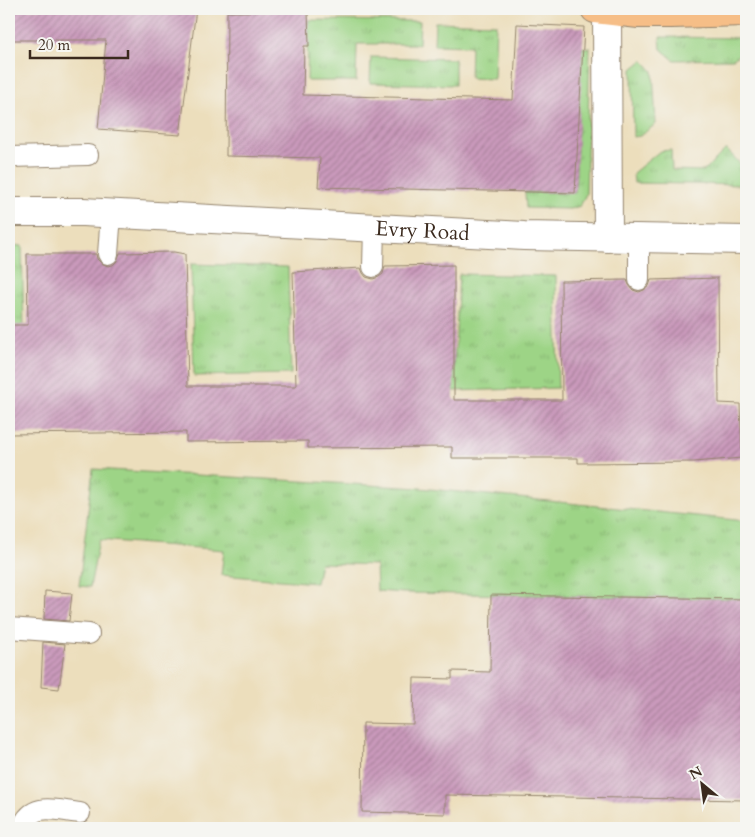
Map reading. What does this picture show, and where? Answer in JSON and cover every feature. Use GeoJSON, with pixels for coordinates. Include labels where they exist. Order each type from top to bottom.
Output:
{"type":"FeatureCollection","features":[{"type":"Feature","properties":{"kind":"main road"},"geometry":{"type":"LineString","coordinates":[[601,9],[670,14],[739,11]]}},
{"type":"Feature","properties":{"kind":"street"},"geometry":{"type":"LineString","coordinates":[[601,9],[608,238]]}},
{"type":"Feature","properties":{"kind":"street","name":"Evry Road"},"geometry":{"type":"LineString","coordinates":[[9,212],[83,212],[524,236],[746,240]]}},
{"type":"Feature","properties":{"kind":"lane"},"geometry":{"type":"LineString","coordinates":[[9,157],[88,155]]}},
{"type":"Feature","properties":{"kind":"lane"},"geometry":{"type":"LineString","coordinates":[[108,254],[111,214]]}},
{"type":"Feature","properties":{"kind":"lane"},"geometry":{"type":"LineString","coordinates":[[373,267],[374,228]]}},
{"type":"Feature","properties":{"kind":"lane"},"geometry":{"type":"LineString","coordinates":[[639,239],[639,280]]}},
{"type":"Feature","properties":{"kind":"lane"},"geometry":{"type":"LineString","coordinates":[[9,628],[89,634]]}},
{"type":"Feature","properties":{"kind":"lane"},"geometry":{"type":"LineString","coordinates":[[22,828],[25,820],[33,812],[39,810],[80,814]]}},
{"type":"Feature","properties":{"kind":"green space"},"geometry":{"type":"Polygon","coordinates":[[[308,20],[420,21],[419,44],[357,44],[356,81],[307,81],[308,20]]]}},
{"type":"Feature","properties":{"kind":"green space"},"geometry":{"type":"Polygon","coordinates":[[[435,22],[496,24],[494,79],[470,78],[471,46],[434,45],[435,22]]]}},
{"type":"Feature","properties":{"kind":"green space"},"geometry":{"type":"Polygon","coordinates":[[[660,37],[746,38],[746,49],[733,59],[674,60],[661,49],[660,37]]]}},
{"type":"Feature","properties":{"kind":"green space"},"geometry":{"type":"Polygon","coordinates":[[[590,47],[586,194],[580,206],[570,209],[526,208],[525,192],[575,193],[582,48],[590,47]]]}},
{"type":"Feature","properties":{"kind":"green space"},"geometry":{"type":"Polygon","coordinates":[[[371,57],[455,59],[455,85],[370,83],[371,57]]]}},
{"type":"Feature","properties":{"kind":"green space"},"geometry":{"type":"Polygon","coordinates":[[[643,60],[653,71],[656,124],[640,136],[633,137],[632,69],[643,60]]]}},
{"type":"Feature","properties":{"kind":"green space"},"geometry":{"type":"Polygon","coordinates":[[[726,149],[746,170],[746,185],[634,183],[633,173],[660,151],[671,150],[672,170],[704,171],[726,149]]]}},
{"type":"Feature","properties":{"kind":"green space"},"geometry":{"type":"Polygon","coordinates":[[[9,245],[22,246],[25,370],[9,372],[9,245]]]}},
{"type":"Feature","properties":{"kind":"green space"},"geometry":{"type":"Polygon","coordinates":[[[191,264],[288,267],[291,374],[194,376],[191,264]]]}},
{"type":"Feature","properties":{"kind":"green space"},"geometry":{"type":"Polygon","coordinates":[[[459,274],[556,276],[558,388],[453,391],[459,274]]]}},
{"type":"Feature","properties":{"kind":"green space"},"geometry":{"type":"Polygon","coordinates":[[[93,469],[420,488],[746,521],[746,599],[377,591],[376,565],[320,563],[316,583],[221,575],[224,550],[99,540],[90,587],[79,586],[93,469]]]}},
{"type":"Feature","properties":{"kind":"building"},"geometry":{"type":"Polygon","coordinates":[[[9,9],[196,9],[180,135],[98,129],[106,40],[9,40],[9,9]]]}},
{"type":"Feature","properties":{"kind":"building"},"geometry":{"type":"Polygon","coordinates":[[[308,11],[309,46],[304,46],[303,95],[513,100],[517,24],[584,27],[575,193],[318,187],[320,158],[226,156],[227,12],[308,11]]]}},
{"type":"Feature","properties":{"kind":"building"},"geometry":{"type":"Polygon","coordinates":[[[174,252],[185,254],[188,386],[296,386],[293,272],[361,268],[366,277],[373,279],[383,274],[385,266],[454,265],[454,400],[562,400],[561,281],[627,280],[633,290],[639,292],[649,286],[651,280],[718,278],[719,403],[740,404],[742,458],[694,462],[578,463],[578,458],[452,458],[452,447],[308,448],[308,441],[186,442],[186,432],[9,434],[9,325],[28,325],[27,254],[96,254],[97,259],[101,263],[108,266],[113,265],[117,261],[120,253],[174,252]]]}},
{"type":"Feature","properties":{"kind":"building"},"geometry":{"type":"Polygon","coordinates":[[[45,591],[72,593],[69,621],[44,619],[45,591]]]}},
{"type":"Feature","properties":{"kind":"building"},"geometry":{"type":"Polygon","coordinates":[[[491,595],[746,599],[746,800],[445,795],[445,814],[362,812],[363,723],[413,724],[414,678],[452,679],[452,671],[490,672],[491,595]]]}},
{"type":"Feature","properties":{"kind":"building"},"geometry":{"type":"Polygon","coordinates":[[[43,642],[65,644],[59,689],[41,687],[43,642]]]}}]}
